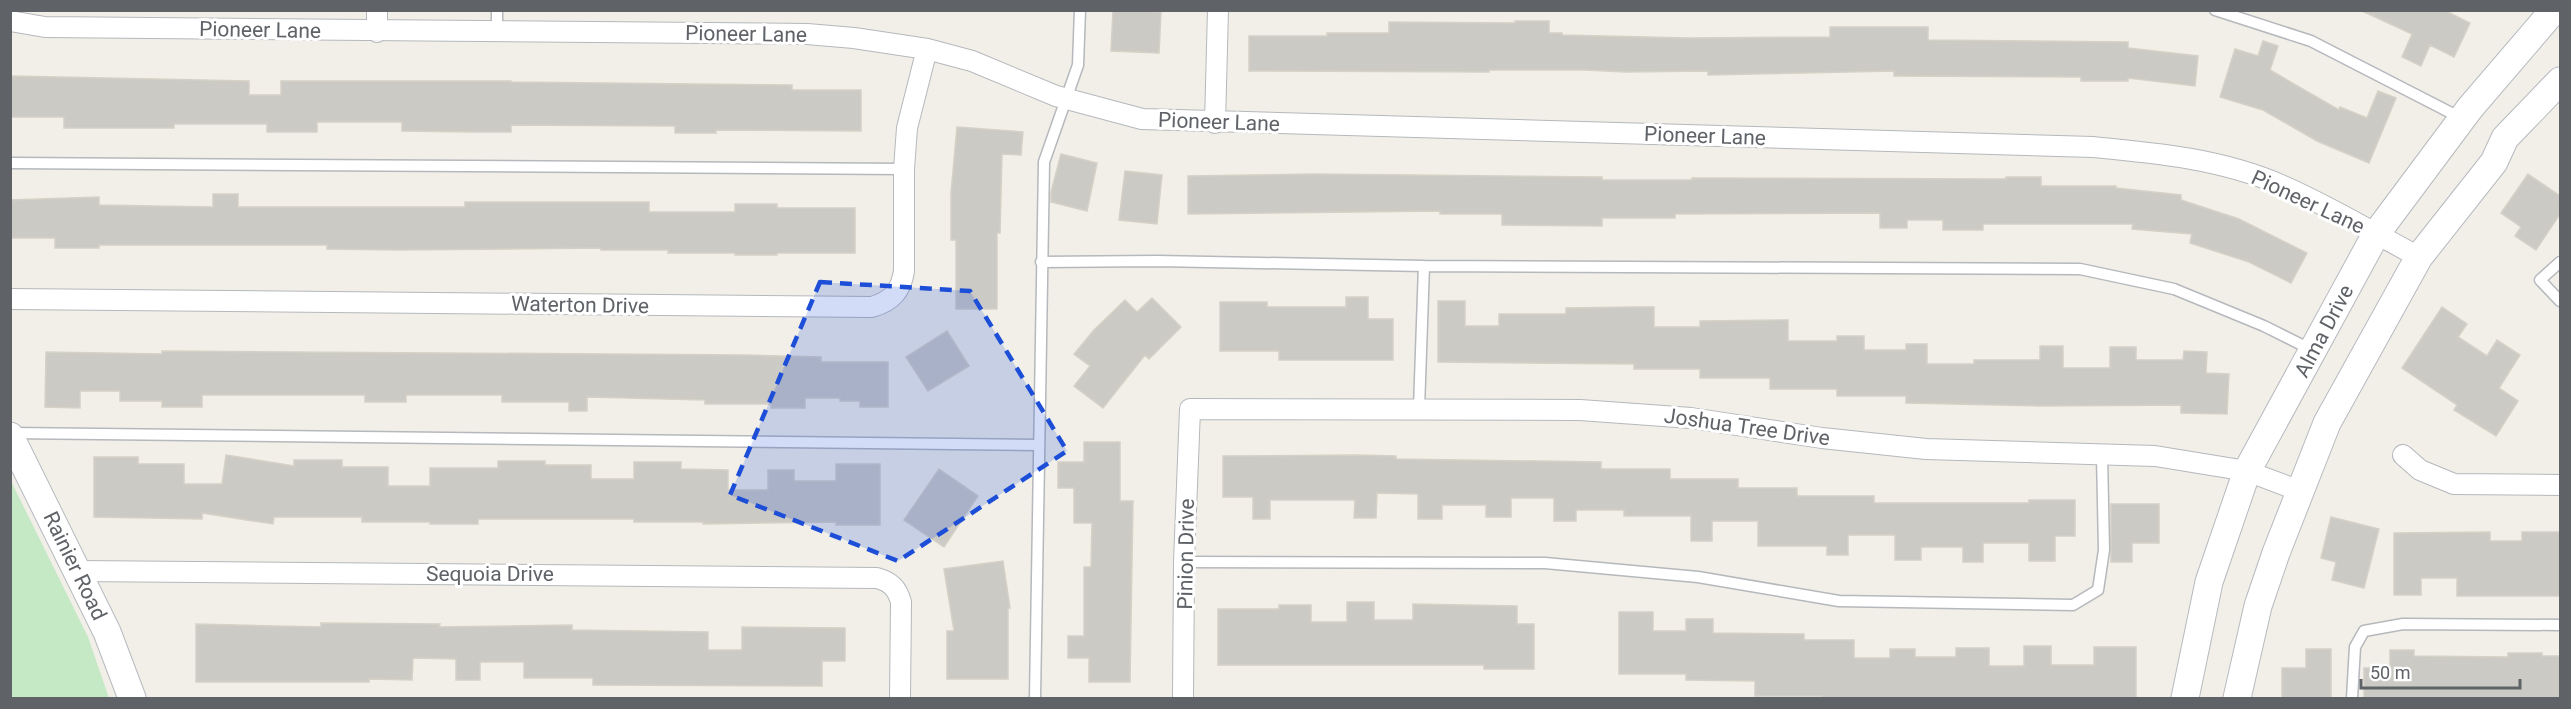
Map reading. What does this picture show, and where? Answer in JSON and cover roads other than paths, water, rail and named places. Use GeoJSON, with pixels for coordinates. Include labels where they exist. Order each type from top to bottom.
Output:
{"type":"FeatureCollection","features":[{"type":"Feature","properties":{"kind":"main road","name":"Alma Drive"},"geometry":{"type":"LineString","coordinates":[[2186,699],[2209,582],[2247,471],[2376,234],[2461,119],[2554,13]]}},
{"type":"Feature","properties":{"kind":"main road"},"geometry":{"type":"LineString","coordinates":[[2237,699],[2258,606],[2327,423],[2419,257],[2494,162],[2505,138],[2560,81]]}},
{"type":"Feature","properties":{"kind":"main road","name":"Rainier Road"},"geometry":{"type":"LineString","coordinates":[[10,435],[107,632],[132,699]]}},
{"type":"Feature","properties":{"kind":"street"},"geometry":{"type":"LineString","coordinates":[[377,10],[377,32]]}},
{"type":"Feature","properties":{"kind":"street"},"geometry":{"type":"LineString","coordinates":[[1215,123],[1218,10]]}},
{"type":"Feature","properties":{"kind":"street","name":"Pioneer Lane"},"geometry":{"type":"LineString","coordinates":[[10,21],[45,27],[377,32],[807,34],[854,38],[927,49],[972,61],[1067,100],[1142,119],[2115,149],[2170,154],[2224,166],[2280,184],[2419,257]]}},
{"type":"Feature","properties":{"kind":"street","name":"Waterton Drive"},"geometry":{"type":"LineString","coordinates":[[10,299],[872,307],[885,303],[896,295],[902,284],[904,271],[903,169],[907,128],[927,49]]}},
{"type":"Feature","properties":{"kind":"street","name":"Joshua Tree Drive"},"geometry":{"type":"LineString","coordinates":[[1190,409],[1580,410],[1691,418],[1822,438],[1926,449],[2155,456],[2247,471],[2300,490]]}},
{"type":"Feature","properties":{"kind":"street","name":"Pinion Drive"},"geometry":{"type":"LineString","coordinates":[[1183,699],[1184,562],[1190,409]]}},
{"type":"Feature","properties":{"kind":"street"},"geometry":{"type":"LineString","coordinates":[[2403,455],[2420,471],[2454,484],[2560,485]]}},
{"type":"Feature","properties":{"kind":"street","name":"Sequoia Drive"},"geometry":{"type":"LineString","coordinates":[[77,571],[877,578],[889,581],[898,591],[901,602],[900,699]]}},
{"type":"Feature","properties":{"kind":"lane"},"geometry":{"type":"LineString","coordinates":[[497,10],[497,33]]}},
{"type":"Feature","properties":{"kind":"lane"},"geometry":{"type":"LineString","coordinates":[[1035,699],[1044,162],[1078,65],[1080,10]]}},
{"type":"Feature","properties":{"kind":"lane"},"geometry":{"type":"LineString","coordinates":[[2215,10],[2311,41],[2461,119]]}},
{"type":"Feature","properties":{"kind":"lane"},"geometry":{"type":"LineString","coordinates":[[10,163],[903,169]]}},
{"type":"Feature","properties":{"kind":"lane"},"geometry":{"type":"LineString","coordinates":[[1041,262],[2079,269],[2174,289],[2264,326],[2313,350]]}},
{"type":"Feature","properties":{"kind":"lane"},"geometry":{"type":"LineString","coordinates":[[2560,262],[2540,280],[2560,302]]}},
{"type":"Feature","properties":{"kind":"lane"},"geometry":{"type":"LineString","coordinates":[[1419,408],[1424,266]]}},
{"type":"Feature","properties":{"kind":"lane"},"geometry":{"type":"LineString","coordinates":[[10,435],[1038,446]]}},
{"type":"Feature","properties":{"kind":"lane"},"geometry":{"type":"LineString","coordinates":[[1184,562],[1545,563],[1698,577],[1839,601],[2073,605],[2098,590],[2104,550],[2102,455]]}},
{"type":"Feature","properties":{"kind":"lane"},"geometry":{"type":"LineString","coordinates":[[2352,699],[2355,647],[2364,631],[2403,624],[2560,625]]}}]}
